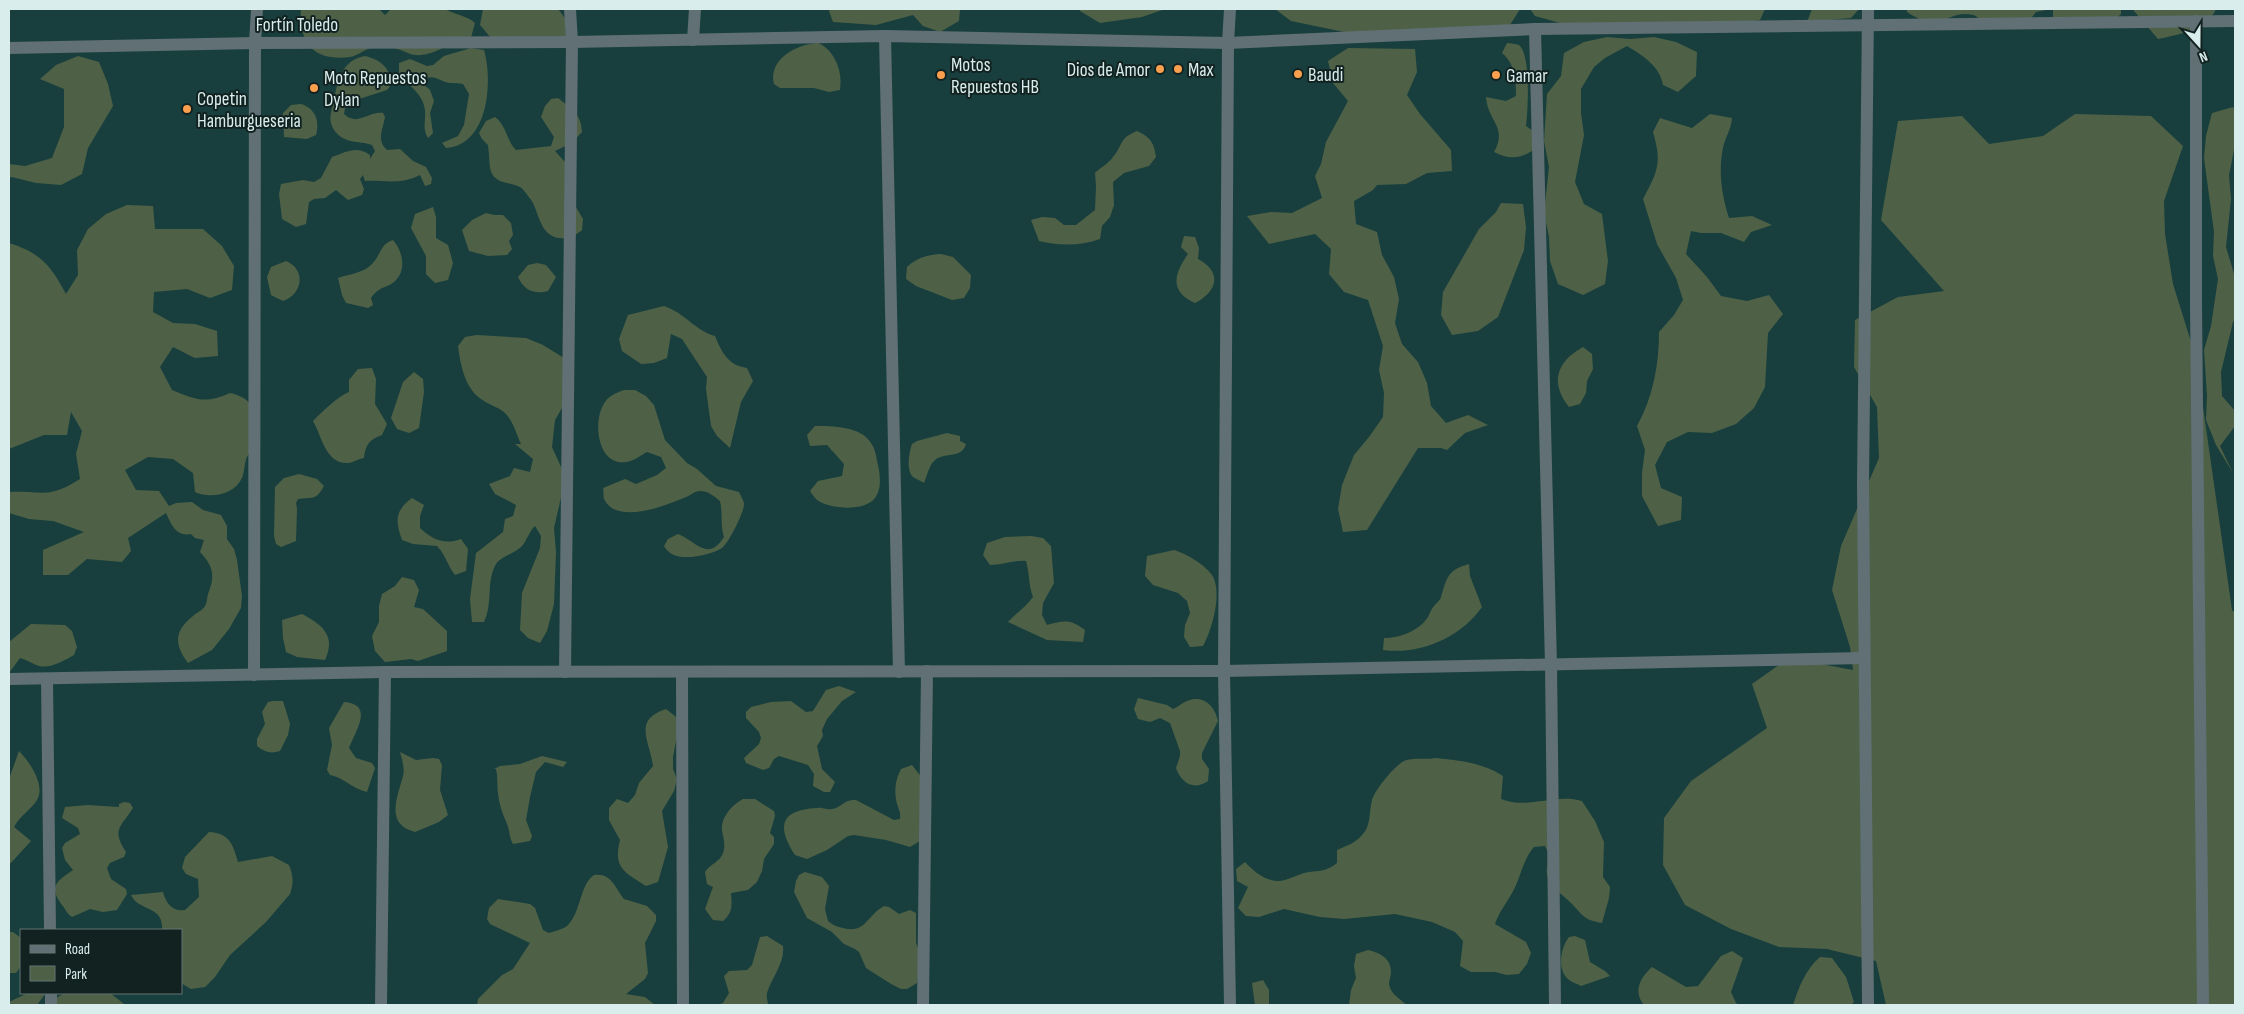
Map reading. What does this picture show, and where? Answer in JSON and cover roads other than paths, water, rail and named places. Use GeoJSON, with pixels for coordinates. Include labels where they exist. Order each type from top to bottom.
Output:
{"type":"FeatureCollection","features":[{"type":"Feature","properties":{"kind":"street"},"geometry":{"type":"LineString","coordinates":[[254,675],[255,43],[257,9]]}},
{"type":"Feature","properties":{"kind":"street"},"geometry":{"type":"LineString","coordinates":[[565,672],[572,42],[570,9]]}},
{"type":"Feature","properties":{"kind":"street"},"geometry":{"type":"LineString","coordinates":[[693,40],[695,9]]}},
{"type":"Feature","properties":{"kind":"street"},"geometry":{"type":"LineString","coordinates":[[1230,9],[1228,43],[1224,671],[1230,1005]]}},
{"type":"Feature","properties":{"kind":"street"},"geometry":{"type":"LineString","coordinates":[[1868,9],[1863,486],[1868,1005]]}},
{"type":"Feature","properties":{"kind":"street"},"geometry":{"type":"LineString","coordinates":[[2196,21],[2196,326],[2203,1005]]}},
{"type":"Feature","properties":{"kind":"street","name":"Fortín Toledo"},"geometry":{"type":"LineString","coordinates":[[9,48],[255,43],[572,42],[885,36],[1228,43],[1535,29],[2235,21]]}},
{"type":"Feature","properties":{"kind":"street"},"geometry":{"type":"LineString","coordinates":[[1535,29],[1551,665],[1555,1005]]}},
{"type":"Feature","properties":{"kind":"street"},"geometry":{"type":"LineString","coordinates":[[885,36],[899,672]]}},
{"type":"Feature","properties":{"kind":"street"},"geometry":{"type":"LineString","coordinates":[[9,679],[385,672],[1224,671],[1864,658]]}},
{"type":"Feature","properties":{"kind":"street"},"geometry":{"type":"LineString","coordinates":[[382,1005],[385,672]]}},
{"type":"Feature","properties":{"kind":"street"},"geometry":{"type":"LineString","coordinates":[[682,672],[683,1005]]}},
{"type":"Feature","properties":{"kind":"street"},"geometry":{"type":"LineString","coordinates":[[923,1005],[927,672]]}},
{"type":"Feature","properties":{"kind":"street"},"geometry":{"type":"LineString","coordinates":[[48,679],[50,929]]}},
{"type":"Feature","properties":{"kind":"place","name":"Dios de Amor"},"geometry":{"type":"Point","coordinates":[1160,69]}},
{"type":"Feature","properties":{"kind":"place","name":"Max"},"geometry":{"type":"Point","coordinates":[1178,69]}},
{"type":"Feature","properties":{"kind":"place","name":"Baudi"},"geometry":{"type":"Point","coordinates":[1298,74]}},
{"type":"Feature","properties":{"kind":"place","name":"Motos Repuestos HB"},"geometry":{"type":"Point","coordinates":[941,75]}},
{"type":"Feature","properties":{"kind":"place","name":"Gamar"},"geometry":{"type":"Point","coordinates":[1496,75]}},
{"type":"Feature","properties":{"kind":"place","name":"Moto Repuestos Dylan"},"geometry":{"type":"Point","coordinates":[314,88]}},
{"type":"Feature","properties":{"kind":"place","name":"Copetin Hamburgueseria"},"geometry":{"type":"Point","coordinates":[187,109]}}]}
